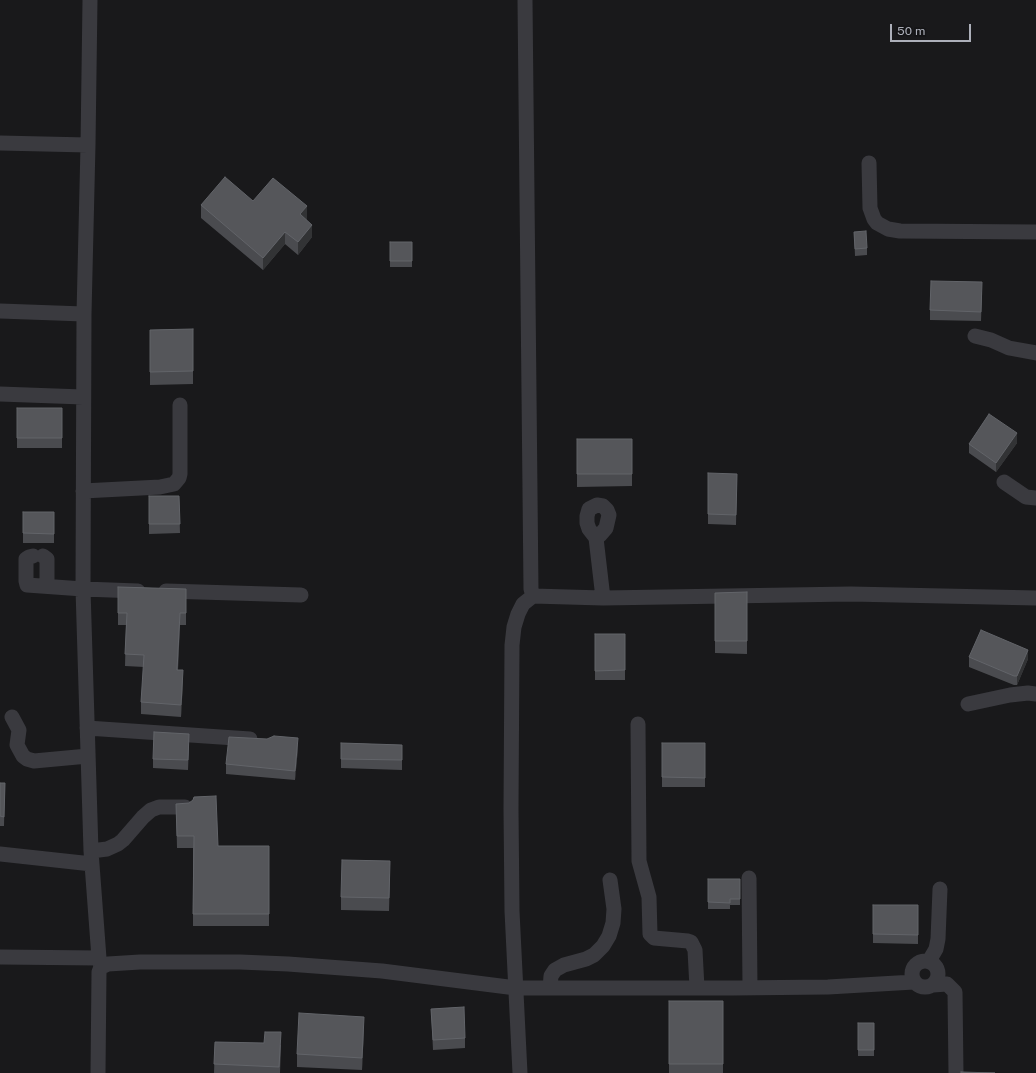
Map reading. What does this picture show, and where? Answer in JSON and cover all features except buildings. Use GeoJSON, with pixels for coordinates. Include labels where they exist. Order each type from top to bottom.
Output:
{"type":"FeatureCollection","features":[{"type":"Feature","properties":{"kind":"street"},"geometry":{"type":"LineString","coordinates":[[90,0],[83,398],[83,589],[91,857],[100,962],[98,1073]]}},
{"type":"Feature","properties":{"kind":"street"},"geometry":{"type":"LineString","coordinates":[[525,0],[531,589],[533,596]]}},
{"type":"Feature","properties":{"kind":"street"},"geometry":{"type":"LineString","coordinates":[[0,143],[88,145]]}},
{"type":"Feature","properties":{"kind":"street"},"geometry":{"type":"LineString","coordinates":[[869,163],[870,208],[877,223],[888,229],[900,231],[1036,232]]}},
{"type":"Feature","properties":{"kind":"street"},"geometry":{"type":"LineString","coordinates":[[0,311],[84,314]]}},
{"type":"Feature","properties":{"kind":"street"},"geometry":{"type":"LineString","coordinates":[[975,336],[991,340],[1023,352],[1036,352]]}},
{"type":"Feature","properties":{"kind":"street"},"geometry":{"type":"LineString","coordinates":[[0,394],[83,398]]}},
{"type":"Feature","properties":{"kind":"street"},"geometry":{"type":"LineString","coordinates":[[83,491],[160,487],[174,484],[179,478],[180,474],[180,405]]}},
{"type":"Feature","properties":{"kind":"street"},"geometry":{"type":"LineString","coordinates":[[1004,482],[1026,497],[1036,498]]}},
{"type":"Feature","properties":{"kind":"street"},"geometry":{"type":"LineString","coordinates":[[596,538],[604,598]]}},
{"type":"Feature","properties":{"kind":"street"},"geometry":{"type":"LineString","coordinates":[[47,586],[47,559],[38,556],[29,557],[26,559],[27,584],[47,586],[83,589],[301,595]]}},
{"type":"Feature","properties":{"kind":"street"},"geometry":{"type":"LineString","coordinates":[[520,1073],[511,896],[512,645],[514,627],[523,604],[533,596],[604,598],[851,594],[1036,598]]}},
{"type":"Feature","properties":{"kind":"street"},"geometry":{"type":"LineString","coordinates":[[968,704],[1010,694],[1036,694]]}},
{"type":"Feature","properties":{"kind":"street"},"geometry":{"type":"LineString","coordinates":[[12,717],[19,730],[19,735],[16,742],[17,745],[23,756],[27,759],[38,761],[88,756]]}},
{"type":"Feature","properties":{"kind":"street"},"geometry":{"type":"LineString","coordinates":[[638,724],[639,861],[649,896],[650,934],[654,938],[691,942],[695,950],[697,988]]}},
{"type":"Feature","properties":{"kind":"street"},"geometry":{"type":"LineString","coordinates":[[87,728],[260,740]]}},
{"type":"Feature","properties":{"kind":"street"},"geometry":{"type":"LineString","coordinates":[[0,854],[91,857],[118,844],[142,817],[151,810],[159,807],[185,808]]}},
{"type":"Feature","properties":{"kind":"street"},"geometry":{"type":"LineString","coordinates":[[748,878],[750,988]]}},
{"type":"Feature","properties":{"kind":"street"},"geometry":{"type":"LineString","coordinates":[[550,988],[551,976],[555,970],[564,964],[586,959],[594,955],[603,946],[609,936],[613,923],[614,909],[610,880]]}},
{"type":"Feature","properties":{"kind":"street"},"geometry":{"type":"LineString","coordinates":[[929,961],[936,949],[938,939],[940,889]]}},
{"type":"Feature","properties":{"kind":"street"},"geometry":{"type":"LineString","coordinates":[[0,957],[100,962],[108,964],[140,962],[240,962],[288,964],[382,971],[516,988],[750,988],[914,982]]}},
{"type":"Feature","properties":{"kind":"street"},"geometry":{"type":"LineString","coordinates":[[932,985],[937,979],[938,972],[935,965],[929,961],[920,961],[914,966],[911,974],[916,984],[922,987],[947,984],[955,992],[956,1073]]}}]}
